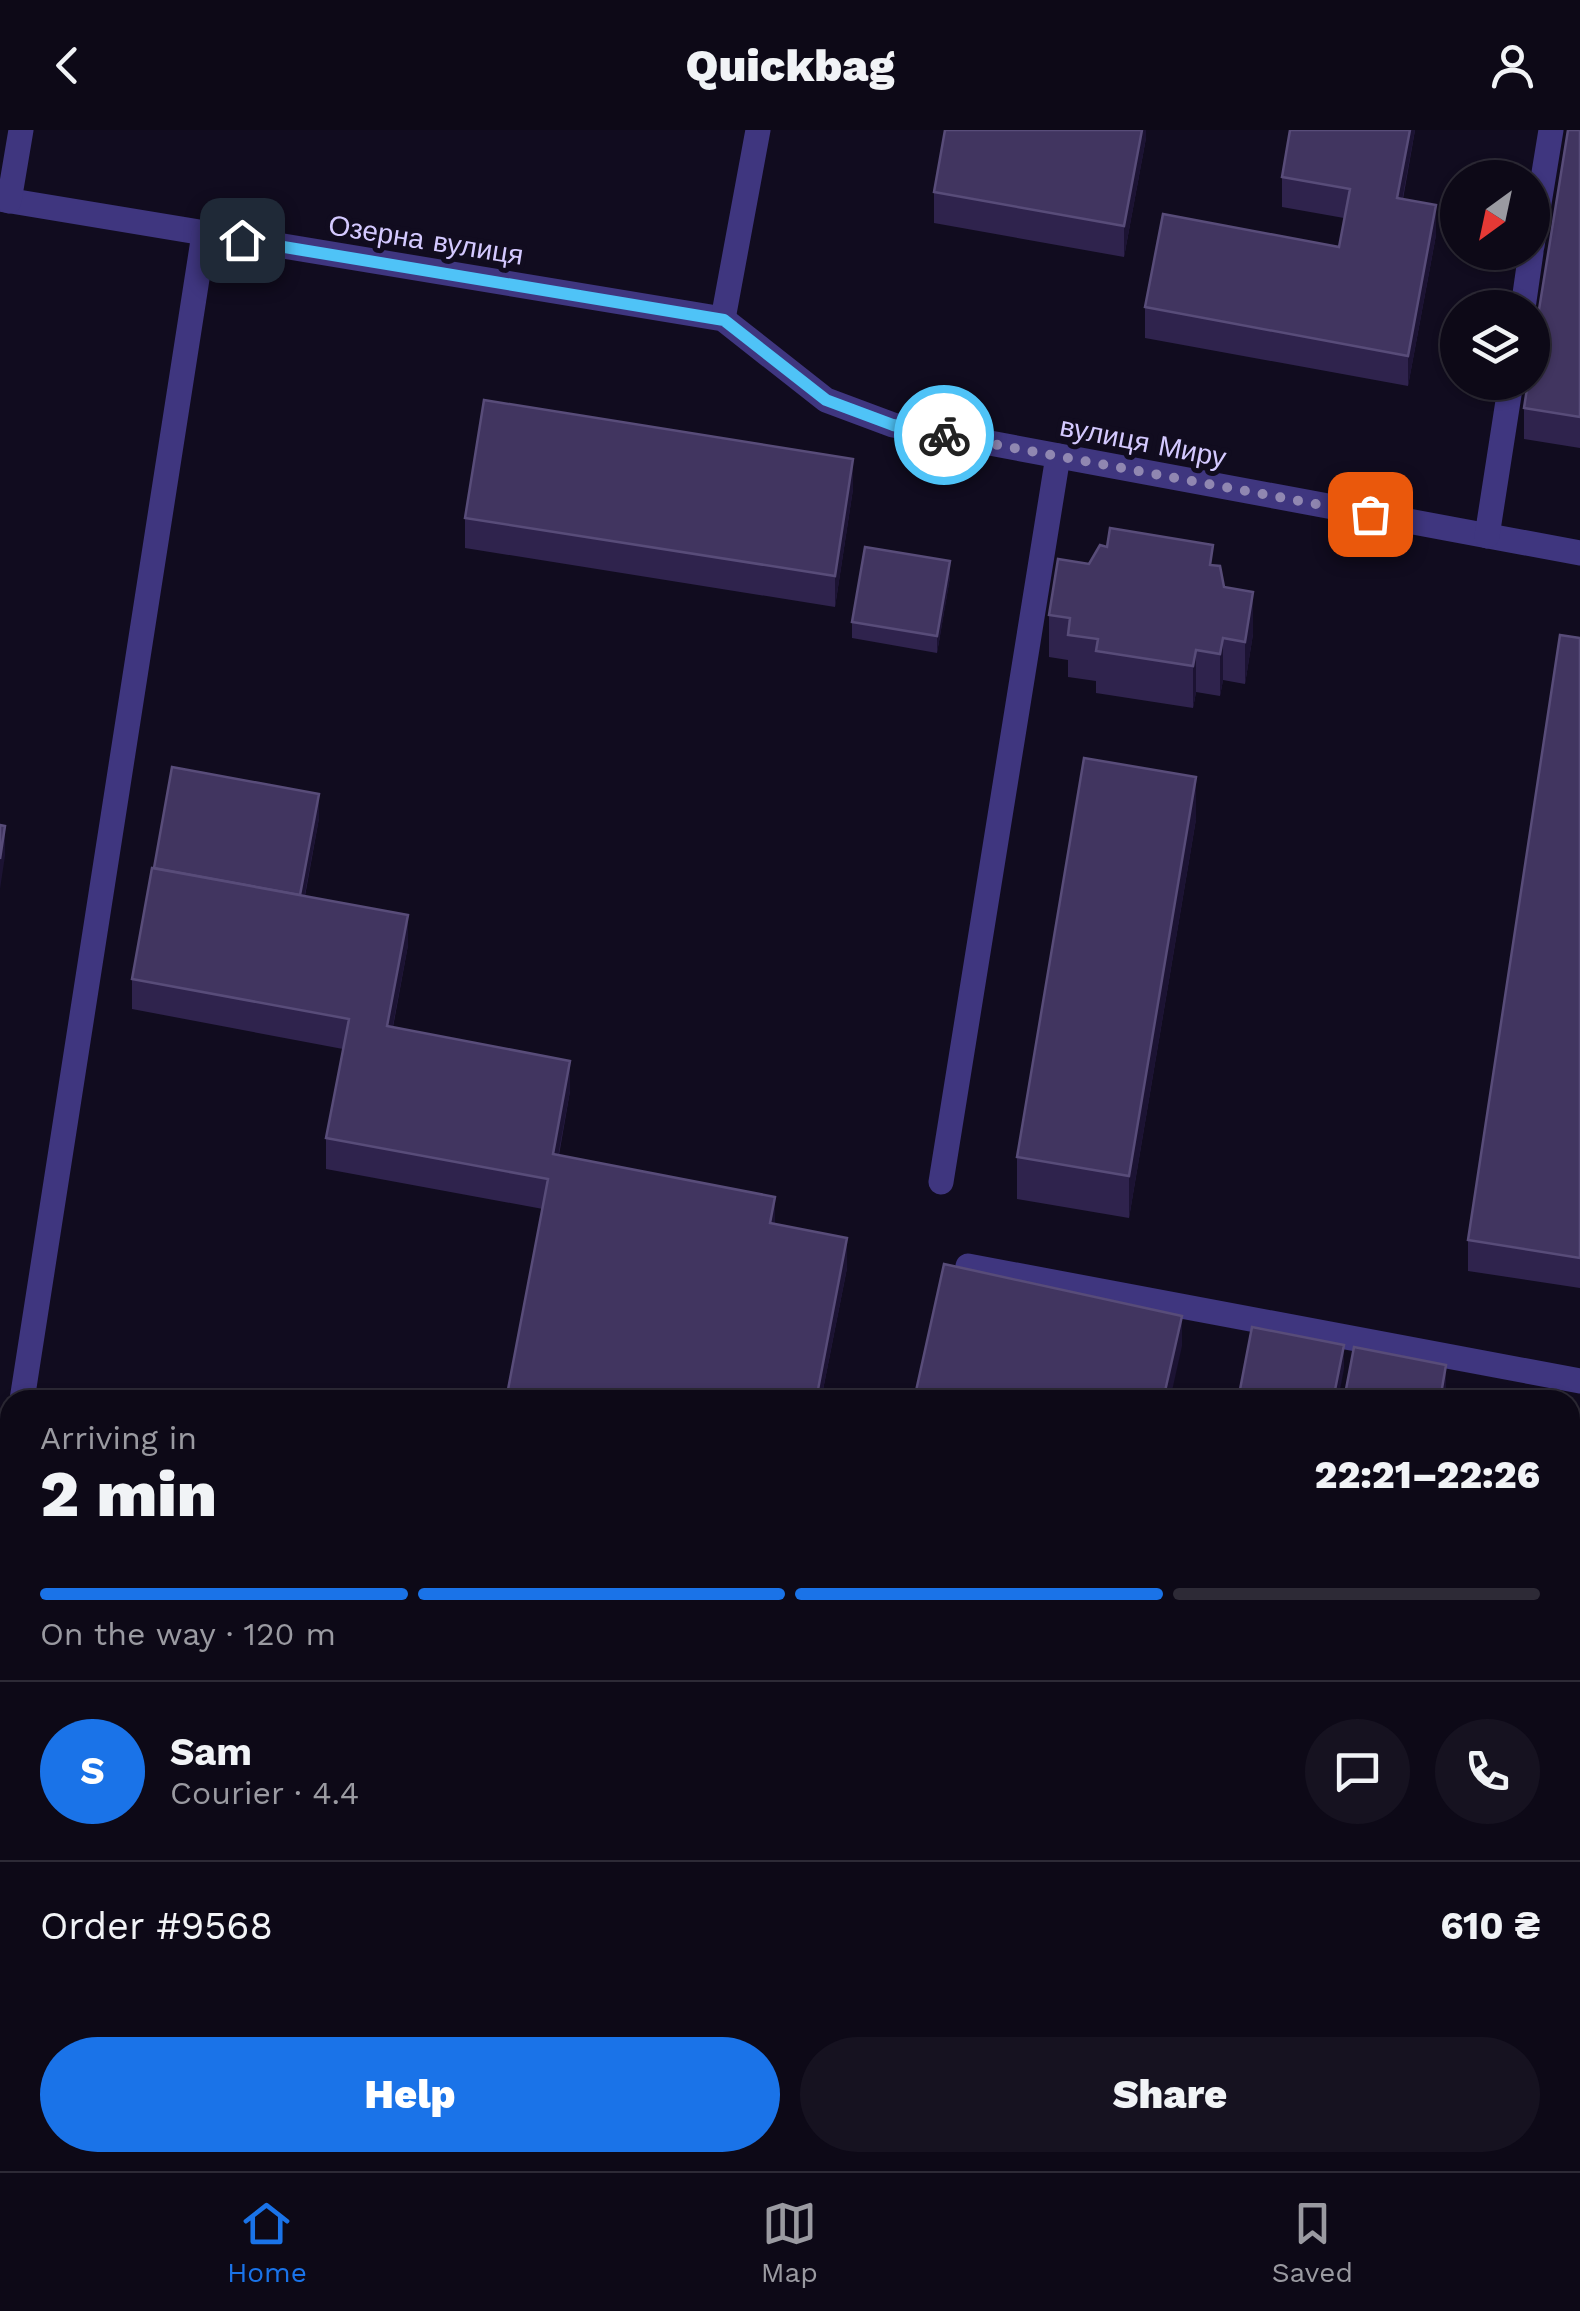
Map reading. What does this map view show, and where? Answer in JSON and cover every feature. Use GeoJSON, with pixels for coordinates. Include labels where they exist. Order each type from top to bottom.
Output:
{"type":"FeatureCollection","features":[{"type":"Feature","properties":{"kind":"street"},"geometry":{"type":"LineString","coordinates":[[5,200],[21,130]]}},
{"type":"Feature","properties":{"kind":"street"},"geometry":{"type":"LineString","coordinates":[[724,320],[758,130]]}},
{"type":"Feature","properties":{"kind":"street"},"geometry":{"type":"LineString","coordinates":[[1546,160],[1551,130]]}},
{"type":"Feature","properties":{"kind":"street","name":"Озерна вулиця"},"geometry":{"type":"LineString","coordinates":[[5,200],[724,320]]}},
{"type":"Feature","properties":{"kind":"street"},"geometry":{"type":"LineString","coordinates":[[24,1390],[204,234]]}},
{"type":"Feature","properties":{"kind":"street","name":"вулиця Миру"},"geometry":{"type":"LineString","coordinates":[[724,320],[826,400],[893,425],[1580,553]]}},
{"type":"Feature","properties":{"kind":"street"},"geometry":{"type":"LineString","coordinates":[[1487,536],[1508,400]]}},
{"type":"Feature","properties":{"kind":"street"},"geometry":{"type":"LineString","coordinates":[[942,1182],[1058,456]]}},
{"type":"Feature","properties":{"kind":"street"},"geometry":{"type":"LineString","coordinates":[[968,1266],[1580,1381]]}},
{"type":"Feature","properties":{"kind":"building"},"geometry":{"type":"Polygon","coordinates":[[[945,130],[1142,130],[1124,226],[934,192],[945,130]]]}},
{"type":"Feature","properties":{"kind":"building"},"geometry":{"type":"Polygon","coordinates":[[[1290,130],[1410,130],[1397,198],[1436,205],[1408,356],[1145,307],[1163,214],[1339,247],[1350,189],[1282,177],[1290,130]]]}},
{"type":"Feature","properties":{"kind":"building"},"geometry":{"type":"Polygon","coordinates":[[[1568,130],[1580,130],[1580,417],[1524,408],[1525,400],[1550,400],[1550,290],[1542,290],[1545,270],[1550,270],[1550,242],[1568,130]]]}},
{"type":"Feature","properties":{"kind":"building"},"geometry":{"type":"Polygon","coordinates":[[[484,400],[853,459],[835,576],[465,518],[484,400]]]}},
{"type":"Feature","properties":{"kind":"building"},"geometry":{"type":"Polygon","coordinates":[[[1110,528],[1213,545],[1210,565],[1220,566],[1224,587],[1253,592],[1245,642],[1223,638],[1220,654],[1196,650],[1193,666],[1096,651],[1098,639],[1068,635],[1070,618],[1049,615],[1058,559],[1089,564],[1100,545],[1107,547],[1110,528]]]}},
{"type":"Feature","properties":{"kind":"building"},"geometry":{"type":"Polygon","coordinates":[[[865,547],[950,561],[937,636],[852,622],[865,547]]]}},
{"type":"Feature","properties":{"kind":"building"},"geometry":{"type":"Polygon","coordinates":[[[1560,635],[1580,638],[1580,1258],[1468,1240],[1560,635]]]}},
{"type":"Feature","properties":{"kind":"building"},"geometry":{"type":"Polygon","coordinates":[[[1084,758],[1196,777],[1129,1176],[1017,1157],[1084,758]]]}},
{"type":"Feature","properties":{"kind":"building"},"geometry":{"type":"Polygon","coordinates":[[[172,767],[319,794],[300,895],[154,868],[172,767]]]}},
{"type":"Feature","properties":{"kind":"building"},"geometry":{"type":"Polygon","coordinates":[[[0,825],[5,826],[0,859],[0,825]]]}},
{"type":"Feature","properties":{"kind":"building"},"geometry":{"type":"Polygon","coordinates":[[[152,868],[408,915],[387,1026],[570,1061],[553,1154],[775,1197],[770,1223],[847,1238],[818,1390],[508,1390],[548,1179],[326,1138],[349,1019],[132,979],[152,868]]]}},
{"type":"Feature","properties":{"kind":"building"},"geometry":{"type":"Polygon","coordinates":[[[944,1264],[1182,1316],[1165,1390],[916,1390],[944,1264]]]}},
{"type":"Feature","properties":{"kind":"building"},"geometry":{"type":"Polygon","coordinates":[[[1252,1327],[1344,1345],[1335,1390],[1240,1390],[1252,1327]]]}},
{"type":"Feature","properties":{"kind":"building"},"geometry":{"type":"Polygon","coordinates":[[[1354,1347],[1446,1365],[1442,1390],[1346,1390],[1354,1347]]]}},
{"type":"Feature","properties":{"kind":"way so far"},"geometry":{"type":"LineString","coordinates":[[944,435],[1370,514]]}},
{"type":"Feature","properties":{"kind":"route"},"geometry":{"type":"LineString","coordinates":[[242,240],[724,320],[826,400],[893,425],[944,435]]}}]}
